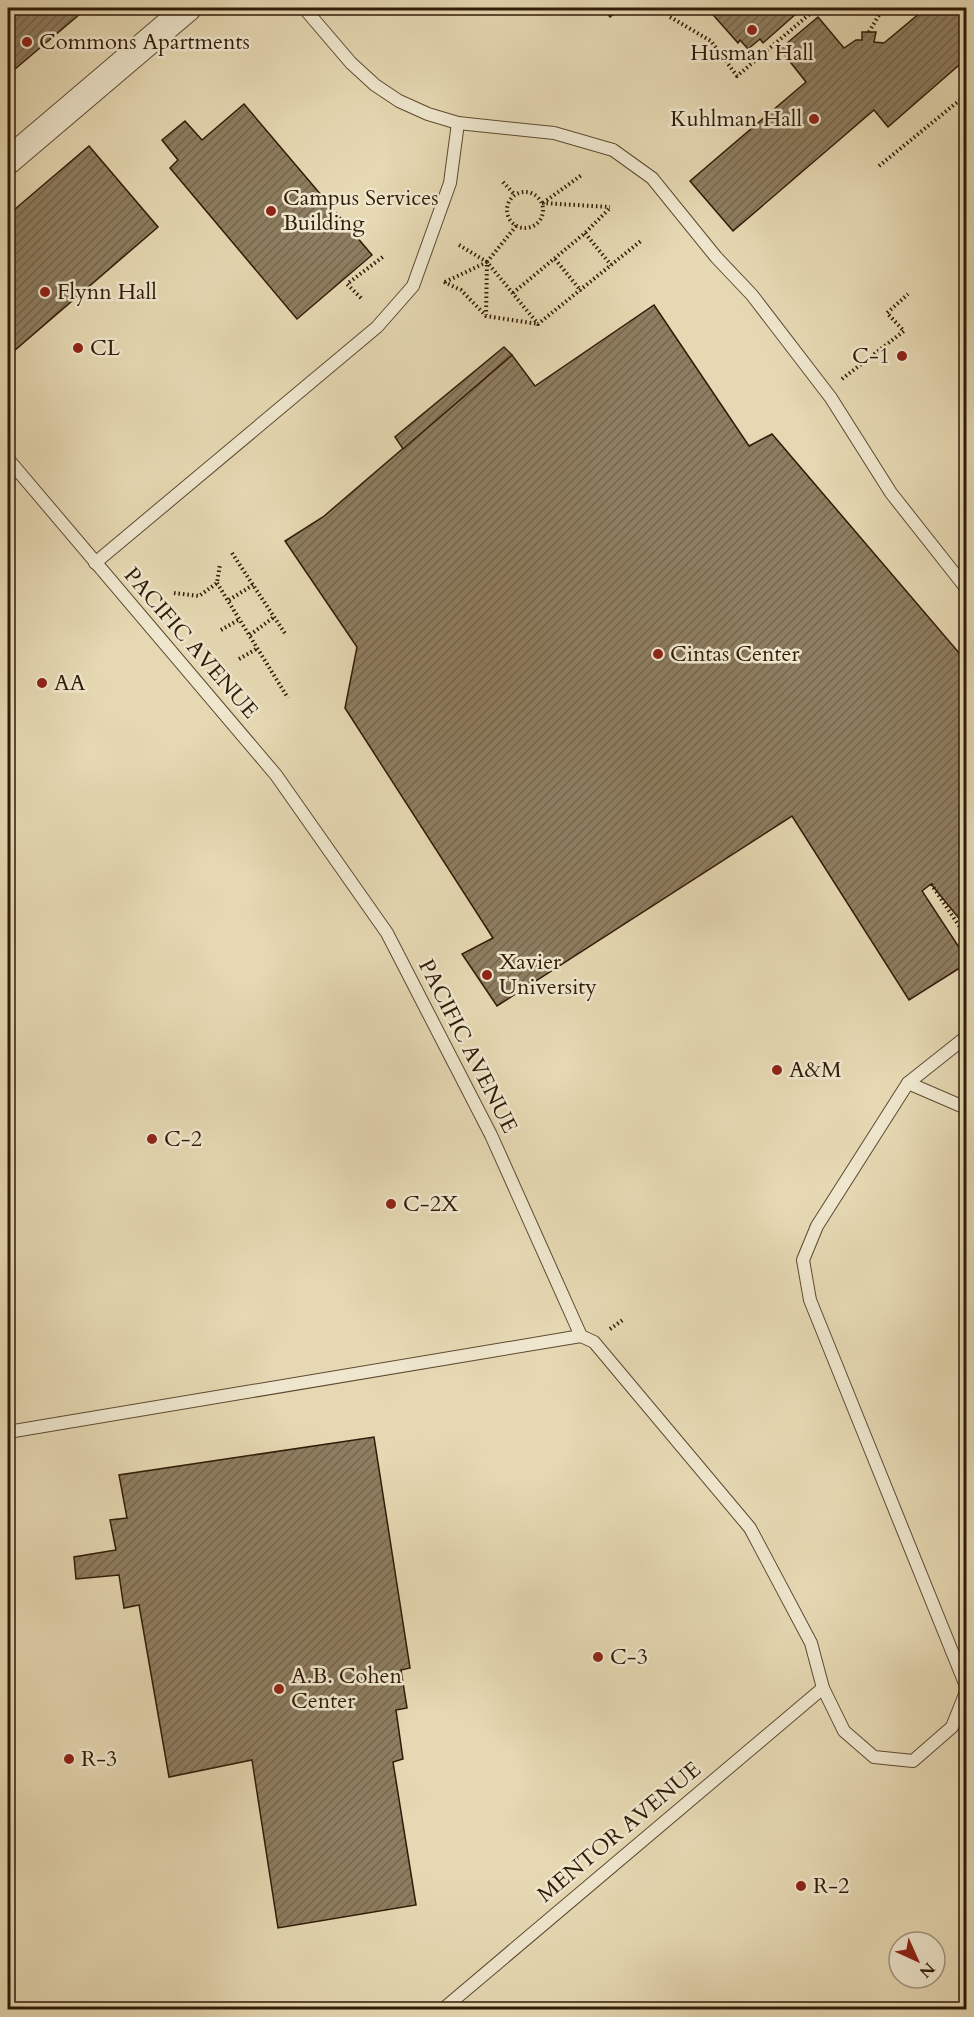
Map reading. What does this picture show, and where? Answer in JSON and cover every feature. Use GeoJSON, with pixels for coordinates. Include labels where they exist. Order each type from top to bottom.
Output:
{"type":"FeatureCollection","features":[{"type":"Feature","properties":{"kind":"street"},"geometry":{"type":"LineString","coordinates":[[8,161],[188,8]]}},
{"type":"Feature","properties":{"kind":"lane"},"geometry":{"type":"LineString","coordinates":[[304,8],[351,63],[375,85],[418,110],[458,123],[554,133],[613,150],[652,178],[716,257],[752,295],[831,398],[891,493],[966,588]]}},
{"type":"Feature","properties":{"kind":"lane"},"geometry":{"type":"LineString","coordinates":[[95,563],[377,327],[413,286],[450,183],[458,123]]}},
{"type":"Feature","properties":{"kind":"lane","name":"PACIFIC AVENUE"},"geometry":{"type":"LineString","coordinates":[[8,459],[276,775],[387,933],[491,1136],[581,1336],[594,1341],[606,1359],[750,1528],[811,1642],[823,1688],[844,1731],[874,1757],[913,1761],[952,1727],[966,1692]]}},
{"type":"Feature","properties":{"kind":"lane"},"geometry":{"type":"LineString","coordinates":[[966,1037],[908,1083],[817,1226],[803,1260],[810,1300],[966,1686]]}},
{"type":"Feature","properties":{"kind":"lane"},"geometry":{"type":"LineString","coordinates":[[908,1083],[966,1108]]}},
{"type":"Feature","properties":{"kind":"lane"},"geometry":{"type":"LineString","coordinates":[[8,1432],[581,1336]]}},
{"type":"Feature","properties":{"kind":"lane","name":"MENTOR AVENUE"},"geometry":{"type":"LineString","coordinates":[[442,2010],[823,1688]]}},
{"type":"Feature","properties":{"kind":"path"},"geometry":{"type":"LineString","coordinates":[[869,32],[883,8]]}},
{"type":"Feature","properties":{"kind":"path"},"geometry":{"type":"LineString","coordinates":[[670,17],[711,42],[737,76],[810,10],[827,12]]}},
{"type":"Feature","properties":{"kind":"path"},"geometry":{"type":"LineString","coordinates":[[879,166],[966,95]]}},
{"type":"Feature","properties":{"kind":"path"},"geometry":{"type":"LineString","coordinates":[[542,203],[583,174]]}},
{"type":"Feature","properties":{"kind":"path"},"geometry":{"type":"LineString","coordinates":[[503,182],[515,195]]}},
{"type":"Feature","properties":{"kind":"path"},"geometry":{"type":"LineString","coordinates":[[524,192],[533,195],[542,203],[544,212],[539,223],[530,228],[517,225],[508,216],[507,204],[515,195],[524,192]]}},
{"type":"Feature","properties":{"kind":"path"},"geometry":{"type":"LineString","coordinates":[[512,294],[585,233],[611,207],[542,203]]}},
{"type":"Feature","properties":{"kind":"path"},"geometry":{"type":"LineString","coordinates":[[517,225],[487,262],[444,282],[461,290],[486,316],[538,324],[642,240]]}},
{"type":"Feature","properties":{"kind":"path"},"geometry":{"type":"LineString","coordinates":[[585,233],[611,265]]}},
{"type":"Feature","properties":{"kind":"path"},"geometry":{"type":"LineString","coordinates":[[459,245],[487,262],[538,324]]}},
{"type":"Feature","properties":{"kind":"path"},"geometry":{"type":"LineString","coordinates":[[361,298],[348,284],[384,256]]}},
{"type":"Feature","properties":{"kind":"path"},"geometry":{"type":"LineString","coordinates":[[555,259],[581,291]]}},
{"type":"Feature","properties":{"kind":"path"},"geometry":{"type":"LineString","coordinates":[[486,316],[487,262]]}},
{"type":"Feature","properties":{"kind":"path"},"geometry":{"type":"LineString","coordinates":[[840,381],[904,331],[887,313],[908,294]]}},
{"type":"Feature","properties":{"kind":"path"},"geometry":{"type":"LineString","coordinates":[[232,553],[286,635]]}},
{"type":"Feature","properties":{"kind":"path"},"geometry":{"type":"LineString","coordinates":[[220,564],[217,583],[288,698]]}},
{"type":"Feature","properties":{"kind":"path"},"geometry":{"type":"LineString","coordinates":[[174,593],[200,596],[217,583]]}},
{"type":"Feature","properties":{"kind":"path"},"geometry":{"type":"LineString","coordinates":[[228,600],[253,585]]}},
{"type":"Feature","properties":{"kind":"path"},"geometry":{"type":"LineString","coordinates":[[250,635],[274,617]]}},
{"type":"Feature","properties":{"kind":"path"},"geometry":{"type":"LineString","coordinates":[[221,630],[240,619]]}},
{"type":"Feature","properties":{"kind":"path"},"geometry":{"type":"LineString","coordinates":[[239,659],[258,648]]}},
{"type":"Feature","properties":{"kind":"path"},"geometry":{"type":"LineString","coordinates":[[931,884],[966,936]]}},
{"type":"Feature","properties":{"kind":"green space"},"geometry":{"type":"Polygon","coordinates":[[[808,8],[895,8],[892,10],[812,12],[808,8]]]}},
{"type":"Feature","properties":{"kind":"building","name":"Commons Apartments"},"geometry":{"type":"Polygon","coordinates":[[[8,8],[87,8],[8,75],[8,8]]]}},
{"type":"Feature","properties":{"kind":"building"},"geometry":{"type":"Polygon","coordinates":[[[603,8],[621,8],[610,17],[603,8]]]}},
{"type":"Feature","properties":{"kind":"building","name":"Husman Hall"},"geometry":{"type":"Polygon","coordinates":[[[707,8],[793,8],[797,13],[763,43],[760,39],[748,49],[740,40],[738,43],[707,8]]]}},
{"type":"Feature","properties":{"kind":"building","name":"Kuhlman Hall"},"geometry":{"type":"Polygon","coordinates":[[[926,8],[966,8],[966,59],[888,127],[874,110],[733,231],[690,181],[806,82],[780,49],[818,17],[844,48],[856,40],[862,40],[862,32],[876,32],[874,42],[884,43],[926,8]]]}},
{"type":"Feature","properties":{"kind":"building","name":"Campus Services Building"},"geometry":{"type":"Polygon","coordinates":[[[244,104],[372,255],[297,319],[170,168],[178,160],[162,140],[185,121],[202,140],[244,104]]]}},
{"type":"Feature","properties":{"kind":"building","name":"Flynn Hall"},"geometry":{"type":"Polygon","coordinates":[[[89,146],[158,227],[8,356],[8,215],[89,146]]]}},
{"type":"Feature","properties":{"kind":"building","name":"Cintas Center"},"geometry":{"type":"Polygon","coordinates":[[[654,305],[749,446],[772,434],[966,661],[966,927],[931,884],[922,891],[966,958],[966,964],[909,1000],[792,816],[497,1006],[462,954],[493,938],[345,708],[357,647],[285,541],[323,517],[512,355],[535,386],[654,305]]]}},
{"type":"Feature","properties":{"kind":"building"},"geometry":{"type":"Polygon","coordinates":[[[504,347],[512,355],[403,449],[395,437],[504,347]]]}},
{"type":"Feature","properties":{"kind":"building","name":"A.B. Cohen Center"},"geometry":{"type":"Polygon","coordinates":[[[374,1437],[410,1668],[401,1670],[407,1708],[396,1710],[403,1759],[393,1762],[416,1905],[278,1928],[252,1760],[169,1777],[139,1605],[124,1608],[119,1575],[76,1579],[74,1557],[116,1550],[110,1520],[127,1518],[119,1475],[374,1437]]]}},
{"type":"Feature","properties":{"kind":"place","name":"Husman Hall"},"geometry":{"type":"Point","coordinates":[752,30]}},
{"type":"Feature","properties":{"kind":"place","name":"Commons Apartments"},"geometry":{"type":"Point","coordinates":[27,42]}},
{"type":"Feature","properties":{"kind":"place","name":"Kuhlman Hall"},"geometry":{"type":"Point","coordinates":[814,119]}},
{"type":"Feature","properties":{"kind":"place","name":"Campus Services Building"},"geometry":{"type":"Point","coordinates":[271,211]}},
{"type":"Feature","properties":{"kind":"place","name":"Flynn Hall"},"geometry":{"type":"Point","coordinates":[45,292]}},
{"type":"Feature","properties":{"kind":"place","name":"CL"},"geometry":{"type":"Point","coordinates":[78,348]}},
{"type":"Feature","properties":{"kind":"place","name":"C-1"},"geometry":{"type":"Point","coordinates":[902,356]}},
{"type":"Feature","properties":{"kind":"place","name":"Cintas Center"},"geometry":{"type":"Point","coordinates":[658,654]}},
{"type":"Feature","properties":{"kind":"place","name":"AA"},"geometry":{"type":"Point","coordinates":[42,683]}},
{"type":"Feature","properties":{"kind":"place","name":"Xavier University"},"geometry":{"type":"Point","coordinates":[487,975]}},
{"type":"Feature","properties":{"kind":"place","name":"A&M"},"geometry":{"type":"Point","coordinates":[777,1070]}},
{"type":"Feature","properties":{"kind":"place","name":"C-2"},"geometry":{"type":"Point","coordinates":[152,1139]}},
{"type":"Feature","properties":{"kind":"place","name":"C-2X"},"geometry":{"type":"Point","coordinates":[391,1204]}},
{"type":"Feature","properties":{"kind":"place","name":"C-3"},"geometry":{"type":"Point","coordinates":[598,1657]}},
{"type":"Feature","properties":{"kind":"place","name":"A.B. Cohen Center"},"geometry":{"type":"Point","coordinates":[279,1689]}},
{"type":"Feature","properties":{"kind":"place","name":"R-3"},"geometry":{"type":"Point","coordinates":[69,1759]}},
{"type":"Feature","properties":{"kind":"place","name":"R-2"},"geometry":{"type":"Point","coordinates":[801,1886]}}]}
